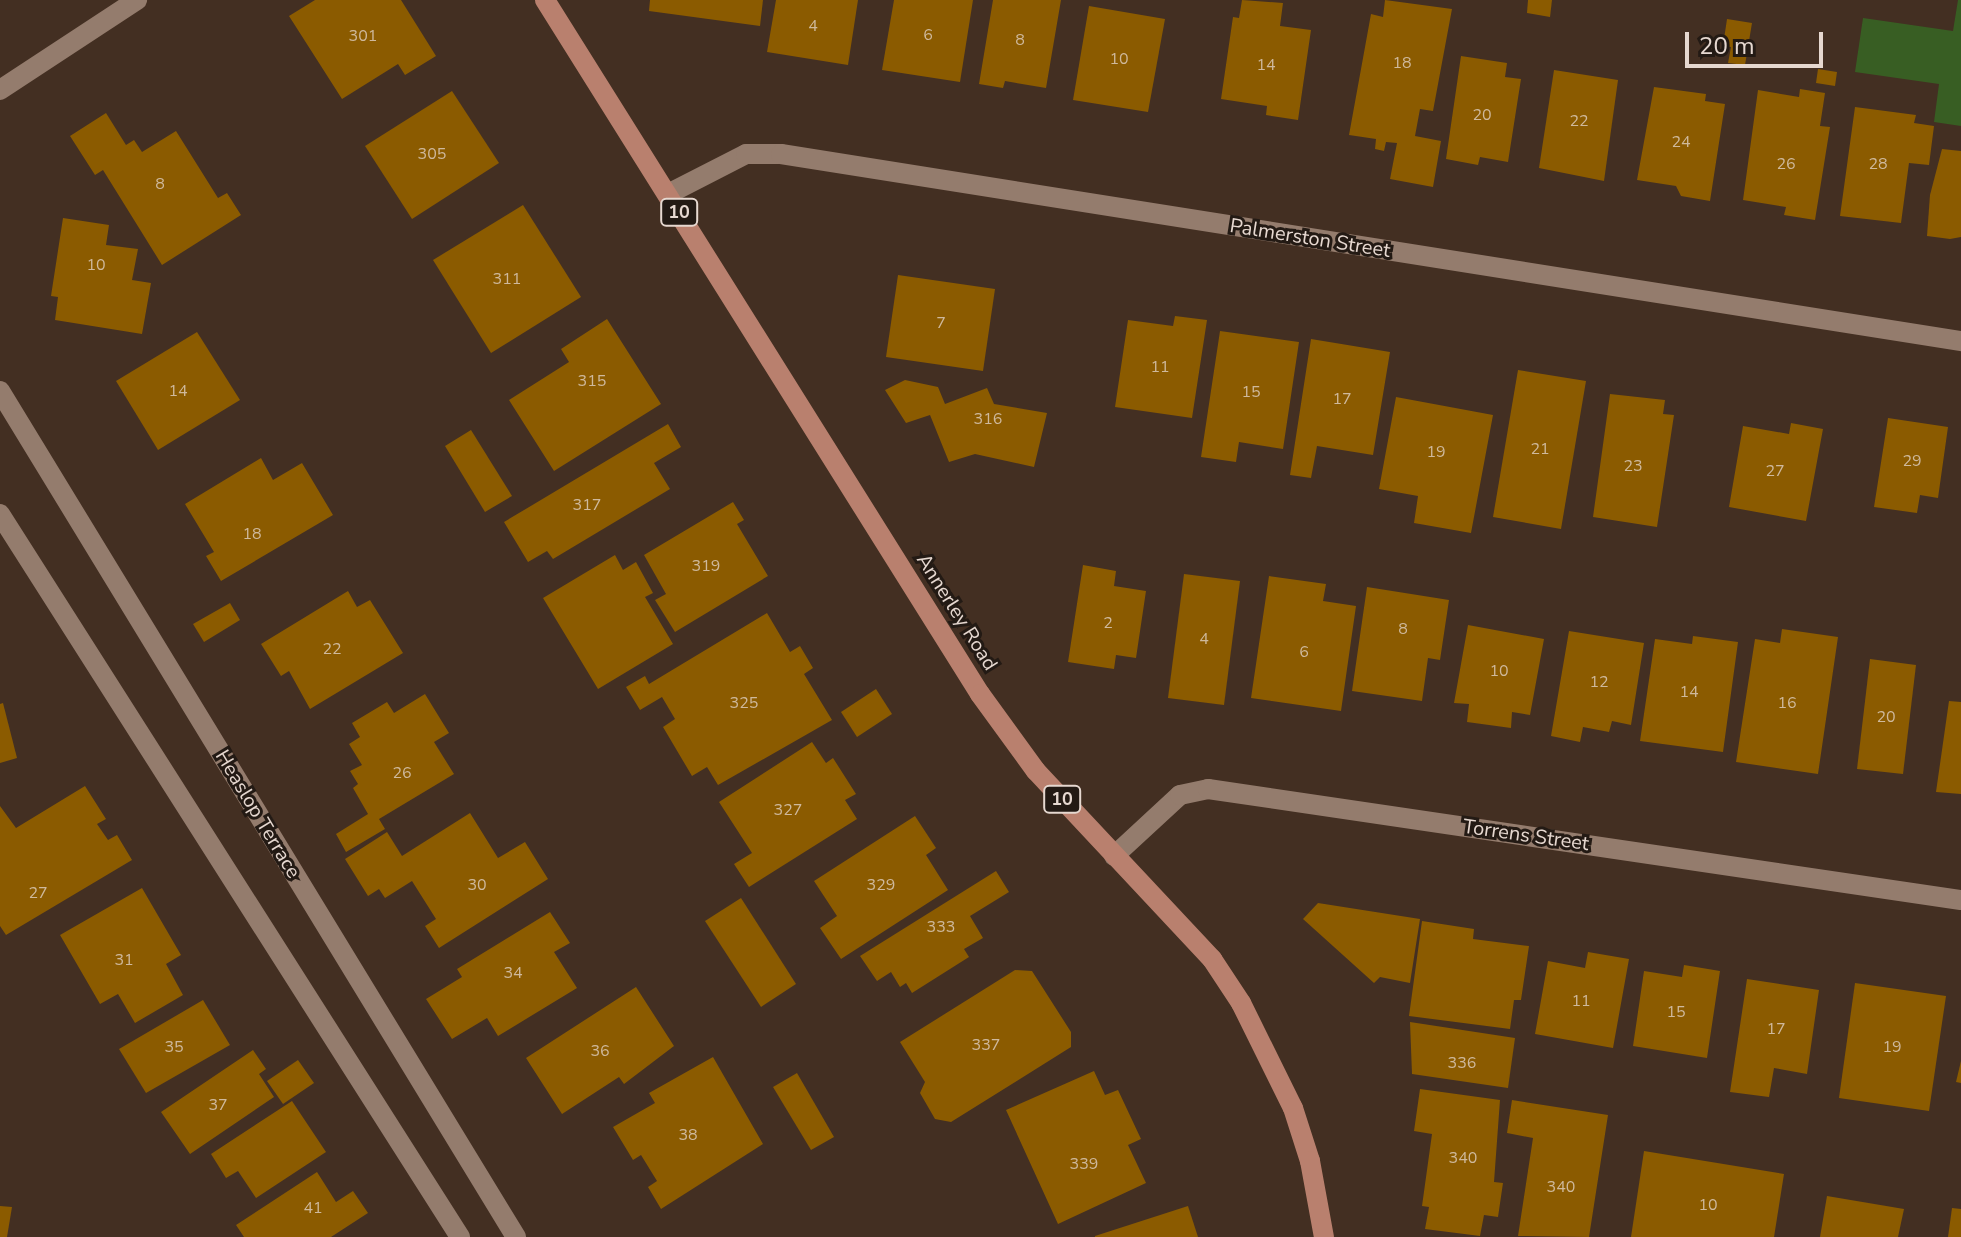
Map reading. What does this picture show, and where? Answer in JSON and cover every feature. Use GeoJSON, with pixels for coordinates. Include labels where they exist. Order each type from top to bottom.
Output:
{"type":"FeatureCollection","features":[{"type":"Feature","properties":{"kind":"main road","name":"Annerley Road"},"geometry":{"type":"LineString","coordinates":[[545,0],[980,694],[1036,771],[1212,959],[1241,1003],[1293,1108],[1310,1161],[1324,1237]]}},
{"type":"Feature","properties":{"kind":"street"},"geometry":{"type":"LineString","coordinates":[[0,90],[137,0]]}},
{"type":"Feature","properties":{"kind":"street","name":"Palmerston Street"},"geometry":{"type":"LineString","coordinates":[[668,194],[746,154],[781,154],[1961,341]]}},
{"type":"Feature","properties":{"kind":"street","name":"Heaslop Terrace"},"geometry":{"type":"LineString","coordinates":[[0,393],[516,1237]]}},
{"type":"Feature","properties":{"kind":"street"},"geometry":{"type":"LineString","coordinates":[[0,514],[460,1237]]}},
{"type":"Feature","properties":{"kind":"street","name":"Torrens Street"},"geometry":{"type":"LineString","coordinates":[[1114,856],[1180,795],[1208,789],[1961,900]]}},
{"type":"Feature","properties":{"kind":"green space"},"geometry":{"type":"Polygon","coordinates":[[[1958,0],[1961,0],[1961,126],[1934,122],[1939,84],[1855,72],[1863,18],[1953,31],[1958,0]]]}},
{"type":"Feature","properties":{"kind":"building"},"geometry":{"type":"Polygon","coordinates":[[[315,0],[401,0],[436,56],[405,75],[398,64],[342,99],[289,16],[315,0]]]}},
{"type":"Feature","properties":{"kind":"building"},"geometry":{"type":"Polygon","coordinates":[[[650,0],[763,0],[760,26],[649,11],[650,0]]]}},
{"type":"Feature","properties":{"kind":"building"},"geometry":{"type":"Polygon","coordinates":[[[776,0],[858,0],[848,65],[767,52],[776,0]]]}},
{"type":"Feature","properties":{"kind":"building"},"geometry":{"type":"Polygon","coordinates":[[[894,0],[973,0],[960,82],[882,70],[894,0]]]}},
{"type":"Feature","properties":{"kind":"building"},"geometry":{"type":"Polygon","coordinates":[[[993,0],[1061,0],[1046,88],[1005,81],[1003,88],[979,84],[993,0]]]}},
{"type":"Feature","properties":{"kind":"building"},"geometry":{"type":"Polygon","coordinates":[[[1242,0],[1283,3],[1280,26],[1311,30],[1298,120],[1266,115],[1267,106],[1221,99],[1233,17],[1239,18],[1242,0]]]}},
{"type":"Feature","properties":{"kind":"building"},"geometry":{"type":"Polygon","coordinates":[[[1385,0],[1452,9],[1433,111],[1420,109],[1415,136],[1441,141],[1433,187],[1390,179],[1397,143],[1386,142],[1384,151],[1375,149],[1376,139],[1349,135],[1371,14],[1383,17],[1385,0]]]}},
{"type":"Feature","properties":{"kind":"building"},"geometry":{"type":"Polygon","coordinates":[[[1528,0],[1552,0],[1550,17],[1527,13],[1528,0]]]}},
{"type":"Feature","properties":{"kind":"building"},"geometry":{"type":"Polygon","coordinates":[[[1089,6],[1165,19],[1148,112],[1073,100],[1089,6]]]}},
{"type":"Feature","properties":{"kind":"building"},"geometry":{"type":"Polygon","coordinates":[[[1727,19],[1752,23],[1745,65],[1728,63],[1731,47],[1723,46],[1727,19]]]}},
{"type":"Feature","properties":{"kind":"building"},"geometry":{"type":"Polygon","coordinates":[[[1461,56],[1507,63],[1505,77],[1521,79],[1508,162],[1480,157],[1478,165],[1446,159],[1461,56]]]}},
{"type":"Feature","properties":{"kind":"building"},"geometry":{"type":"Polygon","coordinates":[[[1818,69],[1837,72],[1835,86],[1816,83],[1818,69]]]}},
{"type":"Feature","properties":{"kind":"building"},"geometry":{"type":"Polygon","coordinates":[[[1554,70],[1618,80],[1604,181],[1539,168],[1554,70]]]}},
{"type":"Feature","properties":{"kind":"building"},"geometry":{"type":"Polygon","coordinates":[[[1654,87],[1706,94],[1705,101],[1725,104],[1710,201],[1681,196],[1676,186],[1637,180],[1654,87]]]}},
{"type":"Feature","properties":{"kind":"building"},"geometry":{"type":"Polygon","coordinates":[[[1800,89],[1825,93],[1820,126],[1830,127],[1815,220],[1784,215],[1786,207],[1743,200],[1758,90],[1799,97],[1800,89]]]}},
{"type":"Feature","properties":{"kind":"building"},"geometry":{"type":"Polygon","coordinates":[[[452,91],[499,163],[412,219],[365,146],[452,91]]]}},
{"type":"Feature","properties":{"kind":"building"},"geometry":{"type":"Polygon","coordinates":[[[1855,107],[1916,115],[1914,123],[1934,126],[1929,165],[1909,163],[1901,223],[1840,216],[1855,107]]]}},
{"type":"Feature","properties":{"kind":"building"},"geometry":{"type":"Polygon","coordinates":[[[106,113],[126,145],[134,140],[142,152],[176,131],[218,198],[227,193],[241,215],[162,265],[103,170],[95,175],[70,136],[106,113]]]}},
{"type":"Feature","properties":{"kind":"building"},"geometry":{"type":"Polygon","coordinates":[[[1942,149],[1961,151],[1961,237],[1950,239],[1927,236],[1930,195],[1942,149]]]}},
{"type":"Feature","properties":{"kind":"building"},"geometry":{"type":"Polygon","coordinates":[[[523,205],[581,297],[491,353],[433,260],[523,205]]]}},
{"type":"Feature","properties":{"kind":"building"},"geometry":{"type":"Polygon","coordinates":[[[63,218],[109,225],[106,245],[138,249],[132,280],[151,283],[142,334],[55,320],[58,297],[51,296],[63,218]]]}},
{"type":"Feature","properties":{"kind":"building"},"geometry":{"type":"Polygon","coordinates":[[[898,275],[995,289],[983,371],[886,357],[898,275]]]}},
{"type":"Feature","properties":{"kind":"building"},"geometry":{"type":"Polygon","coordinates":[[[1175,316],[1207,320],[1192,418],[1115,407],[1128,320],[1173,326],[1175,316]]]}},
{"type":"Feature","properties":{"kind":"building"},"geometry":{"type":"Polygon","coordinates":[[[607,319],[661,404],[554,471],[509,400],[569,362],[561,349],[607,319]]]}},
{"type":"Feature","properties":{"kind":"building"},"geometry":{"type":"Polygon","coordinates":[[[1220,331],[1299,342],[1283,449],[1239,442],[1236,462],[1201,457],[1220,331]]]}},
{"type":"Feature","properties":{"kind":"building"},"geometry":{"type":"Polygon","coordinates":[[[197,332],[240,400],[158,450],[116,381],[197,332]]]}},
{"type":"Feature","properties":{"kind":"building"},"geometry":{"type":"Polygon","coordinates":[[[1311,339],[1390,352],[1373,455],[1317,446],[1311,478],[1290,475],[1311,339]]]}},
{"type":"Feature","properties":{"kind":"building"},"geometry":{"type":"Polygon","coordinates":[[[1518,370],[1586,381],[1561,529],[1493,517],[1518,370]]]}},
{"type":"Feature","properties":{"kind":"building"},"geometry":{"type":"Polygon","coordinates":[[[905,380],[938,387],[945,404],[987,388],[994,404],[1047,413],[1034,467],[975,454],[949,462],[930,415],[906,423],[885,390],[905,380]]]}},
{"type":"Feature","properties":{"kind":"building"},"geometry":{"type":"Polygon","coordinates":[[[1610,394],[1665,400],[1663,414],[1674,415],[1657,527],[1593,517],[1610,394]]]}},
{"type":"Feature","properties":{"kind":"building"},"geometry":{"type":"Polygon","coordinates":[[[1396,397],[1493,415],[1471,533],[1414,523],[1418,496],[1379,489],[1396,397]]]}},
{"type":"Feature","properties":{"kind":"building"},"geometry":{"type":"Polygon","coordinates":[[[1888,418],[1948,427],[1938,498],[1920,495],[1917,513],[1874,507],[1888,418]]]}},
{"type":"Feature","properties":{"kind":"building"},"geometry":{"type":"Polygon","coordinates":[[[1791,423],[1823,429],[1806,521],[1729,507],[1743,426],[1789,434],[1791,423]]]}},
{"type":"Feature","properties":{"kind":"building"},"geometry":{"type":"Polygon","coordinates":[[[668,424],[681,447],[654,463],[670,489],[553,559],[547,551],[528,562],[504,522],[668,424]]]}},
{"type":"Feature","properties":{"kind":"building"},"geometry":{"type":"Polygon","coordinates":[[[471,430],[512,496],[485,512],[445,446],[471,430]]]}},
{"type":"Feature","properties":{"kind":"building"},"geometry":{"type":"Polygon","coordinates":[[[261,458],[273,480],[302,463],[333,515],[221,581],[206,556],[214,552],[185,504],[261,458]]]}},
{"type":"Feature","properties":{"kind":"building"},"geometry":{"type":"Polygon","coordinates":[[[733,502],[744,520],[737,524],[768,576],[675,632],[655,600],[666,594],[644,555],[733,502]]]}},
{"type":"Feature","properties":{"kind":"building"},"geometry":{"type":"Polygon","coordinates":[[[615,555],[623,570],[636,562],[653,593],[645,597],[673,644],[598,689],[543,598],[615,555]]]}},
{"type":"Feature","properties":{"kind":"building"},"geometry":{"type":"Polygon","coordinates":[[[1083,565],[1116,571],[1114,586],[1146,591],[1136,658],[1116,655],[1114,669],[1068,662],[1083,565]]]}},
{"type":"Feature","properties":{"kind":"building"},"geometry":{"type":"Polygon","coordinates":[[[1184,574],[1240,581],[1224,705],[1168,698],[1184,574]]]}},
{"type":"Feature","properties":{"kind":"building"},"geometry":{"type":"Polygon","coordinates":[[[1269,576],[1326,584],[1323,601],[1356,606],[1341,711],[1251,698],[1269,576]]]}},
{"type":"Feature","properties":{"kind":"building"},"geometry":{"type":"Polygon","coordinates":[[[1367,587],[1449,600],[1440,660],[1428,658],[1422,701],[1352,691],[1367,587]]]}},
{"type":"Feature","properties":{"kind":"building"},"geometry":{"type":"Polygon","coordinates":[[[348,591],[357,607],[370,600],[403,653],[310,709],[289,671],[281,676],[261,644],[348,591]]]}},
{"type":"Feature","properties":{"kind":"building"},"geometry":{"type":"Polygon","coordinates":[[[230,603],[240,620],[204,642],[193,624],[230,603]]]}},
{"type":"Feature","properties":{"kind":"building"},"geometry":{"type":"Polygon","coordinates":[[[767,613],[790,652],[800,646],[813,668],[804,674],[832,720],[718,785],[707,767],[692,776],[663,727],[675,719],[662,697],[640,710],[626,687],[645,676],[649,684],[767,613]]]}},
{"type":"Feature","properties":{"kind":"building"},"geometry":{"type":"Polygon","coordinates":[[[1468,625],[1544,639],[1530,715],[1512,712],[1511,728],[1467,722],[1469,704],[1454,703],[1468,625]]]}},
{"type":"Feature","properties":{"kind":"building"},"geometry":{"type":"Polygon","coordinates":[[[1782,629],[1838,637],[1818,774],[1736,762],[1755,639],[1780,643],[1782,629]]]}},
{"type":"Feature","properties":{"kind":"building"},"geometry":{"type":"Polygon","coordinates":[[[1569,631],[1644,643],[1631,725],[1612,721],[1609,732],[1583,727],[1580,742],[1551,736],[1569,631]]]}},
{"type":"Feature","properties":{"kind":"building"},"geometry":{"type":"Polygon","coordinates":[[[1693,636],[1738,642],[1723,752],[1640,741],[1655,639],[1692,644],[1693,636]]]}},
{"type":"Feature","properties":{"kind":"building"},"geometry":{"type":"Polygon","coordinates":[[[1870,659],[1916,665],[1903,774],[1857,769],[1870,659]]]}},
{"type":"Feature","properties":{"kind":"building"},"geometry":{"type":"Polygon","coordinates":[[[876,689],[892,714],[857,737],[841,712],[876,689]]]}},
{"type":"Feature","properties":{"kind":"building"},"geometry":{"type":"Polygon","coordinates":[[[425,694],[449,733],[434,742],[454,774],[379,819],[385,829],[346,852],[336,834],[368,814],[353,788],[358,784],[350,771],[362,765],[349,744],[360,737],[352,723],[387,702],[394,713],[425,694]]]}},
{"type":"Feature","properties":{"kind":"building"},"geometry":{"type":"Polygon","coordinates":[[[1949,701],[1961,702],[1961,794],[1936,792],[1949,701]]]}},
{"type":"Feature","properties":{"kind":"building"},"geometry":{"type":"Polygon","coordinates":[[[3,703],[17,758],[0,763],[0,704],[3,703]]]}},
{"type":"Feature","properties":{"kind":"building"},"geometry":{"type":"Polygon","coordinates":[[[812,742],[826,763],[833,758],[856,794],[845,800],[857,819],[749,887],[734,864],[752,853],[719,802],[812,742]]]}},
{"type":"Feature","properties":{"kind":"building"},"geometry":{"type":"Polygon","coordinates":[[[85,786],[106,819],[97,824],[108,840],[117,835],[132,860],[6,935],[0,926],[0,806],[16,828],[85,786]]]}},
{"type":"Feature","properties":{"kind":"building"},"geometry":{"type":"Polygon","coordinates":[[[470,813],[498,858],[525,842],[548,879],[439,948],[425,926],[436,919],[412,881],[385,898],[379,889],[368,896],[345,859],[387,832],[402,856],[470,813]]]}},
{"type":"Feature","properties":{"kind":"building"},"geometry":{"type":"Polygon","coordinates":[[[915,816],[936,848],[926,855],[948,890],[841,959],[820,928],[837,916],[814,881],[915,816]]]}},
{"type":"Feature","properties":{"kind":"building"},"geometry":{"type":"Polygon","coordinates":[[[996,871],[1009,892],[970,916],[983,938],[964,949],[969,957],[912,993],[906,983],[900,987],[891,972],[877,981],[860,956],[996,871]]]}},
{"type":"Feature","properties":{"kind":"building"},"geometry":{"type":"Polygon","coordinates":[[[142,888],[181,955],[166,964],[183,995],[135,1023],[118,994],[100,1004],[60,935],[142,888]]]}},
{"type":"Feature","properties":{"kind":"building"},"geometry":{"type":"Polygon","coordinates":[[[741,898],[796,984],[761,1007],[705,921],[741,898]]]}},
{"type":"Feature","properties":{"kind":"building"},"geometry":{"type":"Polygon","coordinates":[[[1318,903],[1420,919],[1410,983],[1380,977],[1374,983],[1303,919],[1318,903]]]}},
{"type":"Feature","properties":{"kind":"building"},"geometry":{"type":"Polygon","coordinates":[[[550,912],[570,943],[554,952],[577,988],[498,1036],[487,1018],[452,1039],[426,999],[462,977],[457,969],[550,912]]]}},
{"type":"Feature","properties":{"kind":"building"},"geometry":{"type":"Polygon","coordinates":[[[1422,921],[1474,929],[1473,939],[1529,946],[1521,1000],[1514,1000],[1510,1029],[1409,1016],[1422,921]]]}},
{"type":"Feature","properties":{"kind":"building"},"geometry":{"type":"Polygon","coordinates":[[[1588,952],[1629,959],[1613,1048],[1535,1034],[1548,961],[1585,968],[1588,952]]]}},
{"type":"Feature","properties":{"kind":"building"},"geometry":{"type":"Polygon","coordinates":[[[1684,965],[1720,971],[1707,1058],[1633,1046],[1644,971],[1682,977],[1684,965]]]}},
{"type":"Feature","properties":{"kind":"building"},"geometry":{"type":"Polygon","coordinates":[[[1015,970],[1032,971],[1071,1032],[1071,1047],[951,1122],[935,1119],[920,1093],[925,1082],[900,1042],[1015,970]]]}},
{"type":"Feature","properties":{"kind":"building"},"geometry":{"type":"Polygon","coordinates":[[[1747,979],[1819,990],[1807,1074],[1774,1068],[1769,1097],[1730,1092],[1747,979]]]}},
{"type":"Feature","properties":{"kind":"building"},"geometry":{"type":"Polygon","coordinates":[[[1855,983],[1946,996],[1929,1111],[1839,1098],[1855,983]]]}},
{"type":"Feature","properties":{"kind":"building"},"geometry":{"type":"Polygon","coordinates":[[[636,987],[674,1046],[624,1084],[619,1077],[562,1114],[526,1058],[636,987]]]}},
{"type":"Feature","properties":{"kind":"building"},"geometry":{"type":"Polygon","coordinates":[[[203,1000],[230,1045],[146,1093],[119,1049],[203,1000]]]}},
{"type":"Feature","properties":{"kind":"building"},"geometry":{"type":"Polygon","coordinates":[[[1410,1022],[1515,1038],[1508,1088],[1412,1074],[1410,1022]]]}},
{"type":"Feature","properties":{"kind":"building"},"geometry":{"type":"Polygon","coordinates":[[[253,1050],[266,1069],[259,1074],[274,1097],[190,1154],[161,1112],[253,1050]]]}},
{"type":"Feature","properties":{"kind":"building"},"geometry":{"type":"Polygon","coordinates":[[[713,1057],[763,1144],[661,1209],[648,1187],[657,1181],[641,1155],[633,1160],[613,1127],[655,1103],[649,1093],[713,1057]]]}},
{"type":"Feature","properties":{"kind":"building"},"geometry":{"type":"Polygon","coordinates":[[[298,1060],[314,1083],[283,1104],[267,1081],[298,1060]]]}},
{"type":"Feature","properties":{"kind":"building"},"geometry":{"type":"Polygon","coordinates":[[[1961,1061],[1961,1083],[1956,1082],[1961,1061]]]}},
{"type":"Feature","properties":{"kind":"building"},"geometry":{"type":"Polygon","coordinates":[[[1094,1071],[1105,1095],[1118,1090],[1141,1139],[1128,1145],[1146,1183],[1058,1224],[1006,1110],[1094,1071]]]}},
{"type":"Feature","properties":{"kind":"building"},"geometry":{"type":"Polygon","coordinates":[[[797,1073],[834,1137],[811,1150],[773,1087],[797,1073]]]}},
{"type":"Feature","properties":{"kind":"building"},"geometry":{"type":"Polygon","coordinates":[[[1420,1089],[1500,1100],[1494,1182],[1503,1183],[1498,1217],[1484,1215],[1480,1236],[1425,1229],[1429,1207],[1422,1206],[1432,1134],[1414,1131],[1420,1089]]]}},
{"type":"Feature","properties":{"kind":"building"},"geometry":{"type":"Polygon","coordinates":[[[1512,1100],[1608,1115],[1589,1237],[1518,1236],[1533,1138],[1507,1133],[1512,1100]]]}},
{"type":"Feature","properties":{"kind":"building"},"geometry":{"type":"Polygon","coordinates":[[[292,1101],[326,1152],[256,1198],[238,1171],[226,1178],[211,1154],[292,1101]]]}},
{"type":"Feature","properties":{"kind":"building"},"geometry":{"type":"Polygon","coordinates":[[[1644,1151],[1784,1174],[1774,1237],[1631,1237],[1644,1151]]]}},
{"type":"Feature","properties":{"kind":"building"},"geometry":{"type":"Polygon","coordinates":[[[317,1172],[336,1202],[353,1191],[368,1213],[331,1237],[244,1237],[236,1225],[317,1172]]]}},
{"type":"Feature","properties":{"kind":"building"},"geometry":{"type":"Polygon","coordinates":[[[1827,1196],[1904,1209],[1898,1237],[1820,1237],[1827,1196]]]}},
{"type":"Feature","properties":{"kind":"building"},"geometry":{"type":"Polygon","coordinates":[[[0,1206],[12,1207],[7,1237],[0,1237],[0,1206]]]}},
{"type":"Feature","properties":{"kind":"building"},"geometry":{"type":"Polygon","coordinates":[[[1188,1206],[1198,1237],[1095,1237],[1095,1236],[1188,1206]]]}},
{"type":"Feature","properties":{"kind":"building"},"geometry":{"type":"Polygon","coordinates":[[[1952,1208],[1961,1209],[1961,1237],[1948,1237],[1952,1208]]]}}]}
